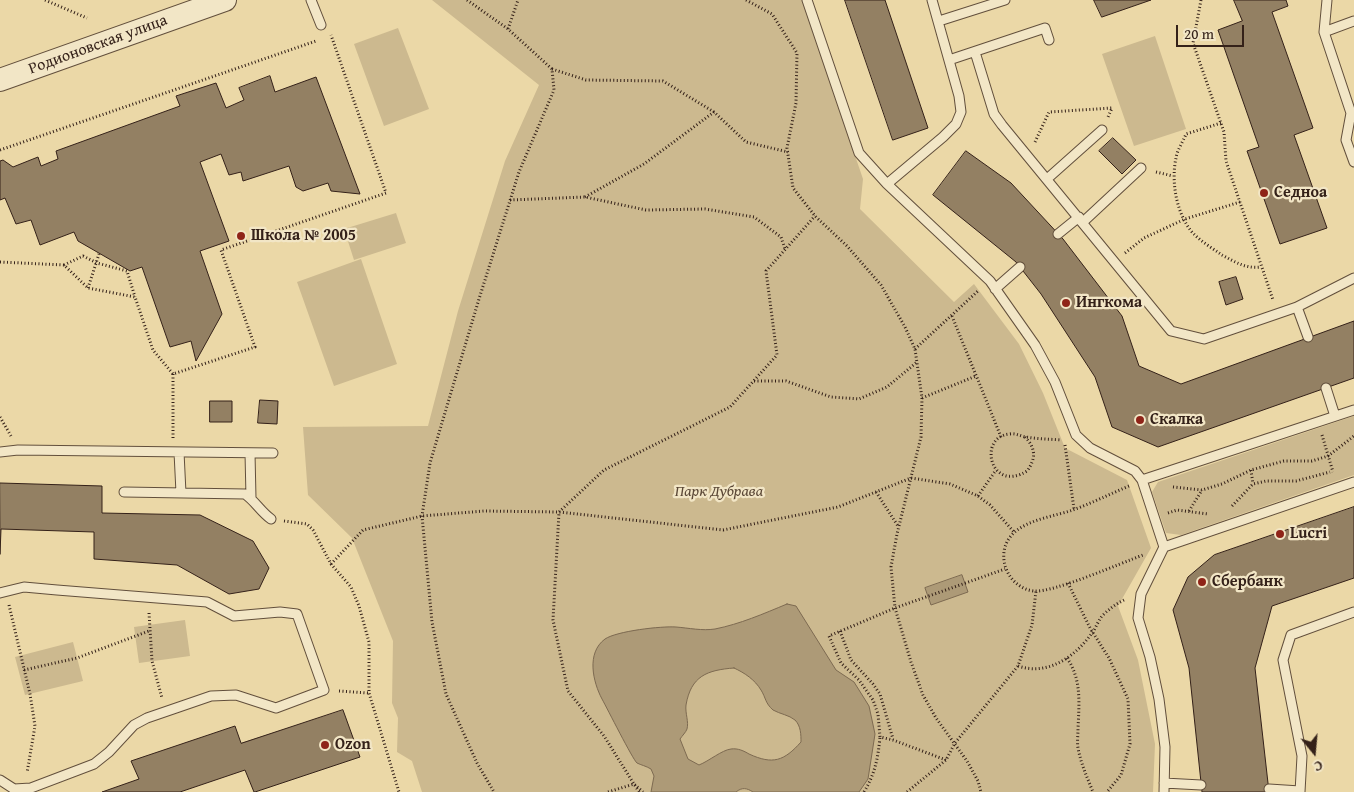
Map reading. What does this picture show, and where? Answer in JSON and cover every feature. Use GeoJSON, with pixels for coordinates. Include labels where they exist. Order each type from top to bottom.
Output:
{"type":"FeatureCollection","features":[{"type":"Feature","properties":{"kind":"street","name":"Родионовская улица"},"geometry":{"type":"LineString","coordinates":[[0,80],[224,0]]}},
{"type":"Feature","properties":{"kind":"lane"},"geometry":{"type":"LineString","coordinates":[[311,0],[321,25]]}},
{"type":"Feature","properties":{"kind":"lane"},"geometry":{"type":"LineString","coordinates":[[807,0],[859,153],[887,184],[990,281],[1035,345],[1055,382],[1076,435],[1090,448],[1135,471],[1142,480],[1164,547],[1141,594],[1138,618],[1150,657],[1159,699],[1165,747],[1164,787],[1201,785]]}},
{"type":"Feature","properties":{"kind":"lane"},"geometry":{"type":"LineString","coordinates":[[887,184],[943,137],[956,124],[961,112],[959,96],[932,0]]}},
{"type":"Feature","properties":{"kind":"lane"},"geometry":{"type":"LineString","coordinates":[[939,21],[1005,0]]}},
{"type":"Feature","properties":{"kind":"lane"},"geometry":{"type":"LineString","coordinates":[[1327,0],[1324,32],[1351,113],[1346,140],[1354,162]]}},
{"type":"Feature","properties":{"kind":"lane"},"geometry":{"type":"LineString","coordinates":[[1324,32],[1354,21]]}},
{"type":"Feature","properties":{"kind":"lane"},"geometry":{"type":"LineString","coordinates":[[949,60],[1045,28],[1049,40]]}},
{"type":"Feature","properties":{"kind":"lane"},"geometry":{"type":"LineString","coordinates":[[976,52],[994,114],[1171,331],[1204,339],[1297,307],[1354,278]]}},
{"type":"Feature","properties":{"kind":"lane"},"geometry":{"type":"LineString","coordinates":[[1048,179],[1102,130]]}},
{"type":"Feature","properties":{"kind":"lane"},"geometry":{"type":"LineString","coordinates":[[1058,234],[1081,220],[1140,168]]}},
{"type":"Feature","properties":{"kind":"lane"},"geometry":{"type":"LineString","coordinates":[[996,289],[1020,267]]}},
{"type":"Feature","properties":{"kind":"lane"},"geometry":{"type":"LineString","coordinates":[[1297,307],[1308,337]]}},
{"type":"Feature","properties":{"kind":"lane"},"geometry":{"type":"LineString","coordinates":[[1326,388],[1335,416]]}},
{"type":"Feature","properties":{"kind":"lane"},"geometry":{"type":"LineString","coordinates":[[1142,480],[1354,410]]}},
{"type":"Feature","properties":{"kind":"lane"},"geometry":{"type":"LineString","coordinates":[[0,452],[18,450],[273,453]]}},
{"type":"Feature","properties":{"kind":"lane"},"geometry":{"type":"LineString","coordinates":[[176,452],[181,493]]}},
{"type":"Feature","properties":{"kind":"lane"},"geometry":{"type":"LineString","coordinates":[[250,453],[251,498]]}},
{"type":"Feature","properties":{"kind":"lane"},"geometry":{"type":"LineString","coordinates":[[1164,547],[1354,482]]}},
{"type":"Feature","properties":{"kind":"lane"},"geometry":{"type":"LineString","coordinates":[[124,492],[245,494],[251,498],[263,513],[272,519]]}},
{"type":"Feature","properties":{"kind":"lane"},"geometry":{"type":"LineString","coordinates":[[0,780],[14,789],[31,788],[94,764],[109,752],[134,725],[147,718],[212,696],[236,695],[276,708],[324,690],[297,614],[280,612],[234,616],[207,602],[24,586],[3,592]]}},
{"type":"Feature","properties":{"kind":"lane"},"geometry":{"type":"LineString","coordinates":[[1268,789],[1300,792],[1302,756],[1283,660],[1291,635],[1354,612]]}},
{"type":"Feature","properties":{"kind":"path"},"geometry":{"type":"LineString","coordinates":[[45,0],[87,18]]}},
{"type":"Feature","properties":{"kind":"path"},"geometry":{"type":"LineString","coordinates":[[467,0],[508,29],[552,68],[586,80],[663,81],[714,112],[746,142],[788,152]]}},
{"type":"Feature","properties":{"kind":"path"},"geometry":{"type":"LineString","coordinates":[[508,29],[518,0]]}},
{"type":"Feature","properties":{"kind":"path"},"geometry":{"type":"LineString","coordinates":[[746,0],[772,14],[798,53],[796,102],[788,152],[793,188],[815,216],[847,246],[881,285],[915,349],[922,398],[921,437],[898,527],[891,567],[895,608],[923,695],[978,781],[980,792]]}},
{"type":"Feature","properties":{"kind":"path"},"geometry":{"type":"LineString","coordinates":[[1201,0],[1193,43],[1224,132],[1226,161],[1278,314]]}},
{"type":"Feature","properties":{"kind":"path"},"geometry":{"type":"LineString","coordinates":[[173,374],[255,347],[221,250],[386,193],[331,35]]}},
{"type":"Feature","properties":{"kind":"path"},"geometry":{"type":"LineString","coordinates":[[0,150],[322,39]]}},
{"type":"Feature","properties":{"kind":"path"},"geometry":{"type":"LineString","coordinates":[[494,792],[477,763],[446,694],[432,622],[422,516],[430,463],[510,200],[519,172],[554,90],[552,68]]}},
{"type":"Feature","properties":{"kind":"path"},"geometry":{"type":"LineString","coordinates":[[1028,156],[1049,112],[1112,108],[1102,130]]}},
{"type":"Feature","properties":{"kind":"path"},"geometry":{"type":"LineString","coordinates":[[585,197],[644,164],[714,112]]}},
{"type":"Feature","properties":{"kind":"path"},"geometry":{"type":"LineString","coordinates":[[1221,123],[1186,134],[1176,156],[1173,176],[1180,210],[1191,231],[1208,246],[1239,265],[1262,266]]}},
{"type":"Feature","properties":{"kind":"path"},"geometry":{"type":"LineString","coordinates":[[510,200],[585,197],[646,210],[706,209],[754,217],[781,237],[785,250]]}},
{"type":"Feature","properties":{"kind":"path"},"geometry":{"type":"LineString","coordinates":[[1114,261],[1144,238],[1185,219],[1240,202]]}},
{"type":"Feature","properties":{"kind":"path"},"geometry":{"type":"LineString","coordinates":[[641,792],[604,736],[568,691],[553,620],[559,512],[604,470],[730,407],[777,355],[766,271],[815,216]]}},
{"type":"Feature","properties":{"kind":"path"},"geometry":{"type":"LineString","coordinates":[[88,288],[99,254]]}},
{"type":"Feature","properties":{"kind":"path"},"geometry":{"type":"LineString","coordinates":[[0,262],[64,265],[83,256],[97,263],[127,271],[153,350],[173,374],[176,452]]}},
{"type":"Feature","properties":{"kind":"path"},"geometry":{"type":"LineString","coordinates":[[64,265],[88,288],[135,297]]}},
{"type":"Feature","properties":{"kind":"path"},"geometry":{"type":"LineString","coordinates":[[915,349],[990,281]]}},
{"type":"Feature","properties":{"kind":"path"},"geometry":{"type":"LineString","coordinates":[[952,316],[1001,437]]}},
{"type":"Feature","properties":{"kind":"path"},"geometry":{"type":"LineString","coordinates":[[754,381],[786,381],[831,397],[859,399],[887,387],[917,362]]}},
{"type":"Feature","properties":{"kind":"path"},"geometry":{"type":"LineString","coordinates":[[922,398],[976,376]]}},
{"type":"Feature","properties":{"kind":"path"},"geometry":{"type":"LineString","coordinates":[[1318,422],[1337,487]]}},
{"type":"Feature","properties":{"kind":"path"},"geometry":{"type":"LineString","coordinates":[[1025,437],[1030,443],[1034,457],[1027,471],[1014,477],[1004,475],[996,470],[992,463],[992,449],[995,442],[1001,437],[1017,434],[1025,437],[1064,440],[1074,510]]}},
{"type":"Feature","properties":{"kind":"path"},"geometry":{"type":"LineString","coordinates":[[1164,547],[1068,583],[1036,591],[1026,589],[1010,578],[1003,559],[1004,549],[1008,540],[1014,532],[1024,526],[1074,510],[1142,480],[1174,488],[1202,490],[1222,484],[1251,470],[1284,461],[1312,460],[1328,456],[1354,436]]}},
{"type":"Feature","properties":{"kind":"path"},"geometry":{"type":"LineString","coordinates":[[978,496],[996,470]]}},
{"type":"Feature","properties":{"kind":"path"},"geometry":{"type":"LineString","coordinates":[[1251,470],[1253,484]]}},
{"type":"Feature","properties":{"kind":"path"},"geometry":{"type":"LineString","coordinates":[[1226,511],[1253,484],[1266,481],[1296,481],[1332,471]]}},
{"type":"Feature","properties":{"kind":"path"},"geometry":{"type":"LineString","coordinates":[[331,564],[363,530],[422,516],[484,511],[559,512],[723,530],[838,507],[911,478],[950,484],[978,496],[990,505],[1014,532]]}},
{"type":"Feature","properties":{"kind":"path"},"geometry":{"type":"LineString","coordinates":[[1189,511],[1202,490]]}},
{"type":"Feature","properties":{"kind":"path"},"geometry":{"type":"LineString","coordinates":[[876,492],[898,527]]}},
{"type":"Feature","properties":{"kind":"path"},"geometry":{"type":"LineString","coordinates":[[1155,517],[1177,510],[1213,514]]}},
{"type":"Feature","properties":{"kind":"path"},"geometry":{"type":"LineString","coordinates":[[272,519],[307,524],[313,530],[331,564],[351,587],[359,606],[369,642],[369,693],[398,792]]}},
{"type":"Feature","properties":{"kind":"path"},"geometry":{"type":"LineString","coordinates":[[864,792],[873,778],[878,755],[880,737],[878,714],[873,700],[859,680],[841,663],[829,636],[895,608],[1005,568]]}},
{"type":"Feature","properties":{"kind":"path"},"geometry":{"type":"LineString","coordinates":[[1068,583],[1092,632],[1109,658],[1128,700],[1130,744],[1121,775],[1107,792]]}},
{"type":"Feature","properties":{"kind":"path"},"geometry":{"type":"LineString","coordinates":[[907,792],[946,760],[955,743],[1018,666],[1032,625],[1036,591]]}},
{"type":"Feature","properties":{"kind":"path"},"geometry":{"type":"LineString","coordinates":[[3,592],[30,694],[35,726],[25,788]]}},
{"type":"Feature","properties":{"kind":"path"},"geometry":{"type":"LineString","coordinates":[[1018,666],[1030,670],[1046,668],[1067,658],[1080,648],[1101,617],[1114,606],[1131,596],[1141,594]]}},
{"type":"Feature","properties":{"kind":"path"},"geometry":{"type":"LineString","coordinates":[[148,625],[152,661],[166,711]]}},
{"type":"Feature","properties":{"kind":"path"},"geometry":{"type":"LineString","coordinates":[[24,670],[77,658],[149,631]]}},
{"type":"Feature","properties":{"kind":"path"},"geometry":{"type":"LineString","coordinates":[[840,632],[851,660],[880,694],[893,740]]}},
{"type":"Feature","properties":{"kind":"path"},"geometry":{"type":"LineString","coordinates":[[1067,658],[1075,673],[1078,684],[1080,701],[1078,746],[1082,766],[1093,792]]}},
{"type":"Feature","properties":{"kind":"path"},"geometry":{"type":"LineString","coordinates":[[324,690],[369,693]]}},
{"type":"Feature","properties":{"kind":"path"},"geometry":{"type":"LineString","coordinates":[[880,737],[946,760]]}},
{"type":"Feature","properties":{"kind":"path"},"geometry":{"type":"LineString","coordinates":[[608,792],[634,784]]}},
{"type":"Feature","properties":{"kind":"green space","name":"Парк Дубрава"},"geometry":{"type":"Polygon","coordinates":[[[432,0],[802,0],[863,179],[860,209],[954,302],[974,284],[1019,344],[1043,393],[1065,448],[1127,480],[1151,548],[1118,606],[1138,660],[1155,744],[1153,792],[422,792],[412,761],[397,752],[398,718],[392,703],[393,641],[352,538],[308,495],[303,427],[428,426],[458,311],[505,161],[539,85],[432,0]]]}},
{"type":"Feature","properties":{"kind":"green space"},"geometry":{"type":"Polygon","coordinates":[[[398,28],[429,109],[384,126],[354,44],[398,28]]]}},
{"type":"Feature","properties":{"kind":"green space"},"geometry":{"type":"Polygon","coordinates":[[[1155,36],[1186,129],[1134,146],[1102,54],[1155,36]]]}},
{"type":"Feature","properties":{"kind":"green space"},"geometry":{"type":"Polygon","coordinates":[[[396,213],[406,243],[354,260],[344,229],[396,213]]]}},
{"type":"Feature","properties":{"kind":"green space"},"geometry":{"type":"Polygon","coordinates":[[[361,259],[397,364],[334,386],[297,282],[361,259]]]}},
{"type":"Feature","properties":{"kind":"green space"},"geometry":{"type":"Polygon","coordinates":[[[1354,416],[1354,475],[1181,535],[1166,533],[1152,492],[1158,482],[1354,416]]]}},
{"type":"Feature","properties":{"kind":"green space"},"geometry":{"type":"Polygon","coordinates":[[[185,620],[190,656],[139,663],[134,627],[185,620]]]}},
{"type":"Feature","properties":{"kind":"green space"},"geometry":{"type":"Polygon","coordinates":[[[73,642],[83,681],[25,695],[15,657],[73,642]]]}},
{"type":"Feature","properties":{"kind":"shaded area"},"geometry":{"type":"Polygon","coordinates":[[[962,575],[968,592],[931,605],[925,588],[962,575]]]}},
{"type":"Feature","properties":{"kind":"shaded area"},"geometry":{"type":"Polygon","coordinates":[[[787,604],[796,606],[836,670],[854,682],[869,706],[875,734],[868,779],[859,792],[753,792],[740,789],[736,792],[651,792],[654,776],[651,769],[637,763],[635,760],[625,744],[596,684],[593,660],[599,645],[611,636],[650,628],[715,629],[742,622],[787,604]],[[734,668],[716,671],[702,676],[696,681],[688,695],[686,705],[687,729],[680,739],[688,759],[699,765],[724,751],[734,749],[765,759],[778,759],[789,753],[801,742],[800,728],[797,722],[773,710],[768,705],[756,683],[734,668]]]}},
{"type":"Feature","properties":{"kind":"building"},"geometry":{"type":"Polygon","coordinates":[[[845,0],[885,0],[928,128],[893,140],[845,0]]]}},
{"type":"Feature","properties":{"kind":"building"},"geometry":{"type":"Polygon","coordinates":[[[1094,0],[1151,0],[1102,17],[1094,0]]]}},
{"type":"Feature","properties":{"kind":"building"},"geometry":{"type":"Polygon","coordinates":[[[1234,0],[1286,0],[1288,6],[1272,12],[1313,128],[1294,135],[1327,228],[1280,244],[1247,151],[1259,147],[1218,30],[1242,21],[1234,0]]]}},
{"type":"Feature","properties":{"kind":"building"},"geometry":{"type":"Polygon","coordinates":[[[270,76],[275,92],[316,77],[360,194],[331,191],[328,183],[303,191],[296,187],[289,166],[243,181],[241,172],[229,175],[221,154],[200,162],[229,241],[200,251],[222,314],[196,361],[191,341],[170,347],[142,267],[130,271],[78,241],[74,232],[40,245],[31,220],[16,224],[5,198],[0,200],[0,161],[3,160],[13,167],[38,157],[41,166],[58,159],[56,151],[180,106],[176,96],[216,83],[226,108],[244,100],[239,88],[270,76]]]}},
{"type":"Feature","properties":{"kind":"building"},"geometry":{"type":"Polygon","coordinates":[[[1113,138],[1136,160],[1122,174],[1099,151],[1113,138]]]}},
{"type":"Feature","properties":{"kind":"building"},"geometry":{"type":"Polygon","coordinates":[[[966,151],[1011,183],[1063,239],[1122,316],[1139,366],[1181,384],[1354,321],[1354,378],[1158,447],[1112,427],[1095,377],[1041,294],[1016,262],[933,195],[966,151]]]}},
{"type":"Feature","properties":{"kind":"building"},"geometry":{"type":"Polygon","coordinates":[[[1236,277],[1243,299],[1226,305],[1219,282],[1236,277]]]}},
{"type":"Feature","properties":{"kind":"building"},"geometry":{"type":"Polygon","coordinates":[[[260,400],[278,401],[277,424],[258,423],[260,400]]]}},
{"type":"Feature","properties":{"kind":"building"},"geometry":{"type":"Polygon","coordinates":[[[210,401],[232,401],[232,422],[210,422],[210,401]]]}},
{"type":"Feature","properties":{"kind":"building"},"geometry":{"type":"Polygon","coordinates":[[[0,483],[102,486],[102,513],[200,515],[253,541],[269,568],[259,589],[229,594],[177,565],[94,559],[94,532],[1,529],[0,554],[0,483]]]}},
{"type":"Feature","properties":{"kind":"building"},"geometry":{"type":"Polygon","coordinates":[[[1354,507],[1354,578],[1272,606],[1255,668],[1269,792],[1202,792],[1189,668],[1173,610],[1188,577],[1214,555],[1354,507]]]}},
{"type":"Feature","properties":{"kind":"building"},"geometry":{"type":"Polygon","coordinates":[[[343,710],[360,757],[255,792],[245,770],[180,792],[102,792],[139,779],[131,761],[235,726],[241,743],[343,710]]]}},
{"type":"Feature","properties":{"kind":"place","name":"Седноа"},"geometry":{"type":"Point","coordinates":[1264,193]}},
{"type":"Feature","properties":{"kind":"place","name":"Школа № 2005"},"geometry":{"type":"Point","coordinates":[241,236]}},
{"type":"Feature","properties":{"kind":"place","name":"Ингкома"},"geometry":{"type":"Point","coordinates":[1066,303]}},
{"type":"Feature","properties":{"kind":"place","name":"Скалка"},"geometry":{"type":"Point","coordinates":[1140,420]}},
{"type":"Feature","properties":{"kind":"place","name":"Lucri"},"geometry":{"type":"Point","coordinates":[1280,534]}},
{"type":"Feature","properties":{"kind":"place","name":"Сбербанк"},"geometry":{"type":"Point","coordinates":[1202,582]}},
{"type":"Feature","properties":{"kind":"place","name":"Ozon"},"geometry":{"type":"Point","coordinates":[325,745]}}]}
